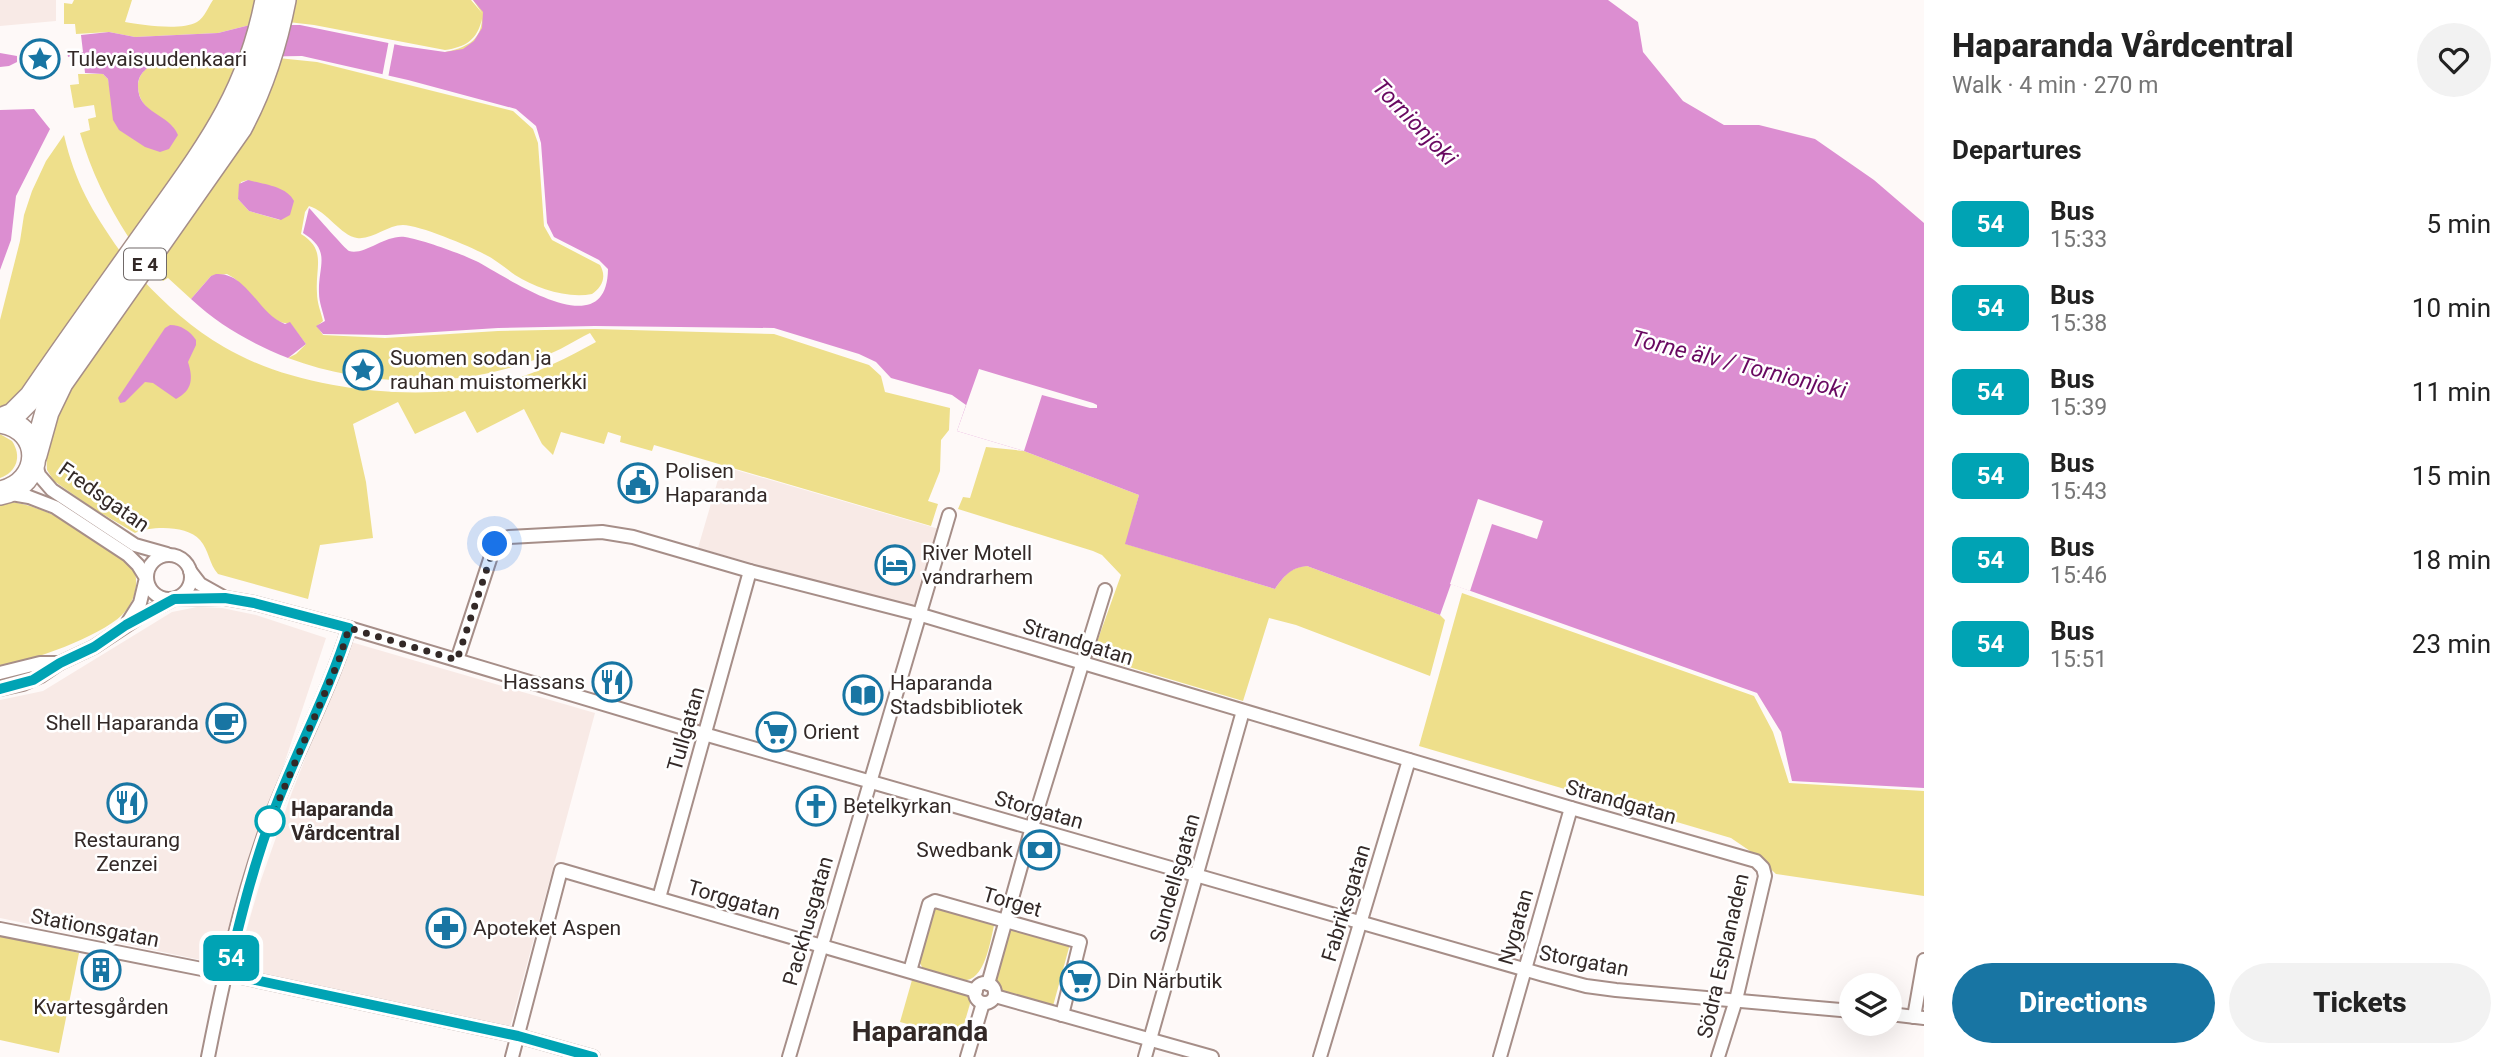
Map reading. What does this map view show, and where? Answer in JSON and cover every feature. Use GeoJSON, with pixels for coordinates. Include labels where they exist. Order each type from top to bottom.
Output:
{"type":"FeatureCollection","features":[{"type":"Feature","properties":{"kind":"highway","name":"E 4"},"geometry":{"type":"LineString","coordinates":[[267,0],[269,35]]}},
{"type":"Feature","properties":{"kind":"highway","name":"E 4"},"geometry":{"type":"LineString","coordinates":[[0,493],[22,483],[32,469],[47,412],[61,383],[228,147],[248,112],[255,78],[284,0]]}},
{"type":"Feature","properties":{"kind":"highway","name":"E 4"},"geometry":{"type":"LineString","coordinates":[[0,420],[13,415],[31,397],[255,78]]}},
{"type":"Feature","properties":{"kind":"highway","name":"E 4"},"geometry":{"type":"LineString","coordinates":[[0,420],[12,423],[22,430],[31,442],[35,455]]}},
{"type":"Feature","properties":{"kind":"street","name":"Fredsgatan"},"geometry":{"type":"LineString","coordinates":[[35,455],[39,475],[52,490],[135,545],[167,554]]}},
{"type":"Feature","properties":{"kind":"street","name":"Fredsgatan"},"geometry":{"type":"LineString","coordinates":[[0,493],[29,497],[55,508],[128,555],[146,578]]}},
{"type":"Feature","properties":{"kind":"street","name":"Packhusgatan"},"geometry":{"type":"LineString","coordinates":[[789,1057],[820,944],[949,515]]}},
{"type":"Feature","properties":{"kind":"street","name":"Strandgatan"},"geometry":{"type":"LineString","coordinates":[[457,660],[495,544],[504,538],[603,532],[633,537],[918,614],[1756,861],[1761,865]]}},
{"type":"Feature","properties":{"kind":"street","name":"Storgatan"},"geometry":{"type":"LineString","coordinates":[[126,625],[140,603],[152,562],[159,556],[167,554],[184,560],[200,584],[225,598]]}},
{"type":"Feature","properties":{"kind":"street","name":"Tullgatan"},"geometry":{"type":"LineString","coordinates":[[659,898],[750,570]]}},
{"type":"Feature","properties":{"kind":"street"},"geometry":{"type":"LineString","coordinates":[[146,578],[153,593],[161,598],[174,599],[188,588],[190,571]]}},
{"type":"Feature","properties":{"kind":"street"},"geometry":{"type":"LineString","coordinates":[[988,984],[1032,827],[1105,590]]}},
{"type":"Feature","properties":{"kind":"street","name":"Storgatan"},"geometry":{"type":"LineString","coordinates":[[0,689],[33,680],[174,599],[225,598],[254,603],[349,628],[704,734],[1586,986],[1839,1010]]}},
{"type":"Feature","properties":{"kind":"street"},"geometry":{"type":"LineString","coordinates":[[208,1057],[252,874],[266,832],[339,660],[349,628]]}},
{"type":"Feature","properties":{"kind":"street","name":"Storgatan"},"geometry":{"type":"LineString","coordinates":[[0,673],[40,663],[60,663]]}},
{"type":"Feature","properties":{"kind":"street","name":"Sundellsgatan"},"geometry":{"type":"LineString","coordinates":[[1145,1057],[1243,711]]}},
{"type":"Feature","properties":{"kind":"street","name":"Fabriksgatan"},"geometry":{"type":"LineString","coordinates":[[1320,1057],[1409,760]]}},
{"type":"Feature","properties":{"kind":"street","name":"Nygatan"},"geometry":{"type":"LineString","coordinates":[[1500,1057],[1571,808]]}},
{"type":"Feature","properties":{"kind":"street","name":"Södra Esplanaden"},"geometry":{"type":"LineString","coordinates":[[1718,1057],[1736,1000],[1765,876],[1761,865]]}},
{"type":"Feature","properties":{"kind":"street","name":"Torggatan"},"geometry":{"type":"LineString","coordinates":[[518,1036],[561,870],[976,990]]}},
{"type":"Feature","properties":{"kind":"street","name":"Torget"},"geometry":{"type":"LineString","coordinates":[[910,971],[929,904],[935,901],[1006,920],[1080,942],[1062,1015]]}},
{"type":"Feature","properties":{"kind":"street","name":"Stationsgatan"},"geometry":{"type":"LineString","coordinates":[[0,929],[518,1036],[593,1057]]}},
{"type":"Feature","properties":{"kind":"street"},"geometry":{"type":"LineString","coordinates":[[1919,1017],[1924,960]]}},
{"type":"Feature","properties":{"kind":"street"},"geometry":{"type":"LineString","coordinates":[[988,984],[994,988],[995,996],[992,1002],[983,1003],[977,999],[976,990],[980,985],[988,984]]}},
{"type":"Feature","properties":{"kind":"street"},"geometry":{"type":"LineString","coordinates":[[995,996],[1212,1057]]}},
{"type":"Feature","properties":{"kind":"street"},"geometry":{"type":"LineString","coordinates":[[967,1057],[983,1003]]}},
{"type":"Feature","properties":{"kind":"street"},"geometry":{"type":"LineString","coordinates":[[512,1057],[518,1036]]}},
{"type":"Feature","properties":{"kind":"shaded area"},"geometry":{"type":"Polygon","coordinates":[[[0,0],[56,0],[56,21],[0,26],[0,0]]]}},
{"type":"Feature","properties":{"kind":"shaded area"},"geometry":{"type":"Polygon","coordinates":[[[74,0],[132,0],[125,22],[172,27],[197,22],[213,0],[256,0],[250,25],[218,33],[135,37],[109,32],[76,34],[75,24],[64,24],[64,3],[72,4],[74,0]]]}},
{"type":"Feature","properties":{"kind":"shaded area"},"geometry":{"type":"Polygon","coordinates":[[[292,0],[471,0],[482,13],[473,0],[617,51],[445,52],[470,43],[481,27],[482,19],[470,41],[445,50],[288,22],[292,0]]]}},
{"type":"Feature","properties":{"kind":"shaded area"},"geometry":{"type":"Polygon","coordinates":[[[240,57],[207,126],[129,238],[100,187],[80,133],[90,130],[88,119],[96,117],[94,105],[74,108],[70,85],[79,84],[78,74],[103,74],[108,79],[110,89],[175,128],[145,106],[139,94],[138,83],[144,71],[149,67],[240,57]]]}},
{"type":"Feature","properties":{"kind":"shaded area"},"geometry":{"type":"Polygon","coordinates":[[[278,58],[317,62],[513,111],[533,129],[538,143],[544,226],[552,240],[600,265],[603,278],[598,288],[592,294],[572,295],[542,288],[515,275],[477,250],[420,228],[403,225],[391,227],[369,237],[357,238],[345,233],[322,213],[309,206],[305,212],[301,234],[309,240],[317,253],[317,297],[323,321],[317,326],[323,335],[385,338],[498,331],[595,329],[774,334],[869,365],[881,376],[885,392],[950,408],[949,430],[941,440],[940,471],[928,501],[938,504],[931,526],[654,445],[652,451],[620,442],[621,436],[608,432],[604,444],[561,432],[553,455],[542,444],[524,409],[477,433],[465,411],[415,434],[398,402],[353,424],[366,482],[373,538],[320,545],[308,599],[218,574],[203,544],[194,535],[169,528],[135,533],[54,481],[47,470],[46,452],[60,400],[142,279],[180,316],[201,332],[253,362],[320,382],[355,388],[427,392],[493,385],[533,373],[596,342],[590,333],[548,355],[480,375],[415,381],[351,375],[288,358],[306,344],[290,323],[275,319],[240,283],[227,274],[211,276],[191,299],[168,278],[163,281],[151,268],[278,58]],[[248,180],[241,182],[238,199],[249,211],[280,220],[248,180]]]}},
{"type":"Feature","properties":{"kind":"shaded area"},"geometry":{"type":"Polygon","coordinates":[[[64,135],[73,168],[86,196],[120,251],[30,382],[13,403],[0,411],[0,320],[24,215],[46,161],[64,135]]]}},
{"type":"Feature","properties":{"kind":"shaded area"},"geometry":{"type":"Polygon","coordinates":[[[0,434],[12,441],[17,458],[14,468],[0,478],[0,434]]]}},
{"type":"Feature","properties":{"kind":"shaded area"},"geometry":{"type":"Polygon","coordinates":[[[986,447],[1024,451],[1139,495],[1126,544],[1275,589],[1288,573],[1307,566],[1440,615],[1445,620],[1430,676],[1296,625],[1269,618],[1243,701],[1092,656],[1121,575],[1102,555],[1093,551],[958,509],[963,497],[970,498],[986,447]]]}},
{"type":"Feature","properties":{"kind":"shaded area"},"geometry":{"type":"Polygon","coordinates":[[[722,466],[946,531],[919,609],[698,548],[722,466]]]}},
{"type":"Feature","properties":{"kind":"shaded area"},"geometry":{"type":"Polygon","coordinates":[[[0,501],[24,504],[57,517],[114,550],[126,560],[134,571],[136,582],[126,611],[98,632],[82,639],[29,659],[0,666],[0,501]]]}},
{"type":"Feature","properties":{"kind":"shaded area"},"geometry":{"type":"Polygon","coordinates":[[[1462,593],[1754,696],[1773,732],[1789,783],[1924,791],[1924,896],[1776,874],[1731,838],[1419,746],[1462,593]]]}},
{"type":"Feature","properties":{"kind":"shaded area"},"geometry":{"type":"Polygon","coordinates":[[[197,607],[222,608],[256,615],[326,638],[220,964],[0,918],[0,700],[43,691],[172,612],[197,607]]]}},
{"type":"Feature","properties":{"kind":"shaded area","name":"Haparanda Vårdcentral"},"geometry":{"type":"Polygon","coordinates":[[[351,642],[595,713],[510,1027],[235,969],[261,880],[292,792],[351,642]]]}},
{"type":"Feature","properties":{"kind":"shaded area"},"geometry":{"type":"Polygon","coordinates":[[[936,906],[995,921],[983,964],[979,972],[967,980],[924,970],[918,960],[936,906]]]}},
{"type":"Feature","properties":{"kind":"shaded area"},"geometry":{"type":"Polygon","coordinates":[[[1011,927],[1070,944],[1053,1006],[1002,991],[994,975],[1011,927]]]}},
{"type":"Feature","properties":{"kind":"shaded area"},"geometry":{"type":"Polygon","coordinates":[[[0,935],[79,953],[59,1053],[0,1040],[0,935]]]}},
{"type":"Feature","properties":{"kind":"shaded area"},"geometry":{"type":"Polygon","coordinates":[[[912,980],[972,997],[960,1038],[900,1022],[912,980]]]}},
{"type":"Feature","properties":{"kind":"water"},"geometry":{"type":"Polygon","coordinates":[[[473,0],[1608,0],[1638,22],[1643,52],[1683,101],[1724,125],[1759,125],[1815,139],[1874,180],[1924,223],[1924,788],[1792,781],[1781,732],[1757,693],[1451,584],[1440,615],[1307,566],[1288,573],[1275,589],[1125,544],[1139,495],[1024,451],[957,431],[966,405],[952,395],[891,378],[876,362],[859,354],[774,328],[595,326],[498,328],[387,335],[323,334],[316,326],[325,321],[319,296],[321,253],[318,246],[303,233],[309,208],[349,251],[355,252],[390,239],[405,237],[476,261],[553,301],[574,306],[591,304],[603,292],[608,269],[599,260],[554,237],[547,223],[541,143],[536,126],[516,109],[408,80],[302,56],[240,57],[149,67],[143,72],[139,79],[139,95],[148,108],[168,122],[178,135],[169,149],[160,152],[145,147],[119,130],[113,120],[108,79],[103,74],[85,73],[83,53],[68,57],[67,51],[83,52],[81,35],[109,32],[135,37],[218,33],[250,25],[300,25],[445,52],[463,49],[474,41],[482,28],[483,12],[473,0]]]}},
{"type":"Feature","properties":{"kind":"water"},"geometry":{"type":"Polygon","coordinates":[[[0,53],[17,56],[17,62],[0,67],[0,53]]]}},
{"type":"Feature","properties":{"kind":"water"},"geometry":{"type":"Polygon","coordinates":[[[34,109],[50,129],[16,196],[11,240],[0,270],[0,110],[34,109]]]}},
{"type":"Feature","properties":{"kind":"water"},"geometry":{"type":"Polygon","coordinates":[[[248,180],[274,186],[291,196],[294,201],[290,215],[281,220],[249,211],[238,199],[239,184],[248,180]]]}},
{"type":"Feature","properties":{"kind":"water"},"geometry":{"type":"Polygon","coordinates":[[[227,275],[244,286],[267,312],[285,324],[290,322],[306,344],[288,358],[249,340],[213,318],[191,299],[211,276],[227,275]]]}},
{"type":"Feature","properties":{"kind":"water"},"geometry":{"type":"Polygon","coordinates":[[[170,325],[185,329],[196,340],[188,362],[191,373],[189,388],[176,399],[153,383],[145,382],[125,402],[120,403],[118,398],[165,328],[170,325]]]}},
{"type":"Feature","properties":{"kind":"pier"},"geometry":{"type":"Polygon","coordinates":[[[389,40],[395,41],[388,78],[382,77],[389,40]]]}},
{"type":"Feature","properties":{"kind":"pier"},"geometry":{"type":"Polygon","coordinates":[[[979,369],[1093,403],[1097,408],[1042,395],[1024,451],[957,431],[979,369]]]}},
{"type":"Feature","properties":{"kind":"pier"},"geometry":{"type":"Polygon","coordinates":[[[1478,499],[1543,521],[1537,539],[1492,524],[1470,591],[1450,584],[1478,499]]]}},
{"type":"Feature","properties":{"kind":"bus line","name":"54"},"geometry":{"type":"LineString","coordinates":[[0,689],[33,680],[174,599],[225,598],[349,628],[339,660],[266,832],[252,874],[227,974],[518,1036],[593,1057]]}},
{"type":"Feature","properties":{"kind":"place","name":"Tulevaisuudenkaari"},"geometry":{"type":"Point","coordinates":[40,59]}},
{"type":"Feature","properties":{"kind":"place","name":"Suomen sodan ja rauhan muistomerkki"},"geometry":{"type":"Point","coordinates":[363,370]}},
{"type":"Feature","properties":{"kind":"place","name":"Polisen Haparanda"},"geometry":{"type":"Point","coordinates":[638,483]}},
{"type":"Feature","properties":{"kind":"place","name":"River Motell vandrarhem"},"geometry":{"type":"Point","coordinates":[895,565]}},
{"type":"Feature","properties":{"kind":"place","name":"Hassans"},"geometry":{"type":"Point","coordinates":[612,682]}},
{"type":"Feature","properties":{"kind":"place","name":"Haparanda Stadsbibliotek"},"geometry":{"type":"Point","coordinates":[863,695]}},
{"type":"Feature","properties":{"kind":"place","name":"Shell Haparanda"},"geometry":{"type":"Point","coordinates":[226,723]}},
{"type":"Feature","properties":{"kind":"place","name":"Orient"},"geometry":{"type":"Point","coordinates":[776,732]}},
{"type":"Feature","properties":{"kind":"place","name":"Restaurang Zenzei"},"geometry":{"type":"Point","coordinates":[127,803]}},
{"type":"Feature","properties":{"kind":"place","name":"Betelkyrkan"},"geometry":{"type":"Point","coordinates":[816,806]}},
{"type":"Feature","properties":{"kind":"place","name":"Haparanda Vårdcentral"},"geometry":{"type":"Point","coordinates":[270,821]}},
{"type":"Feature","properties":{"kind":"place","name":"Swedbank"},"geometry":{"type":"Point","coordinates":[1040,850]}},
{"type":"Feature","properties":{"kind":"place","name":"Apoteket Aspen"},"geometry":{"type":"Point","coordinates":[446,928]}},
{"type":"Feature","properties":{"kind":"place","name":"Kvartesgården"},"geometry":{"type":"Point","coordinates":[101,970]}},
{"type":"Feature","properties":{"kind":"place","name":"Din Närbutik"},"geometry":{"type":"Point","coordinates":[1080,981]}},
{"type":"Feature","properties":{"kind":"district","name":"Haparanda"},"geometry":{"type":"Point","coordinates":[920,1031]}},
{"type":"Feature","properties":{"kind":"route"},"geometry":{"type":"LineString","coordinates":[[270,821],[339,660],[349,628],[457,660],[495,544]]}},
{"type":"Feature","properties":{"kind":"water label","name":"Tornionjoki"},"geometry":{"type":"Point","coordinates":[1415,122]}},
{"type":"Feature","properties":{"kind":"water label","name":"Torne älv / Tornionjoki"},"geometry":{"type":"Point","coordinates":[1739,364]}}]}
